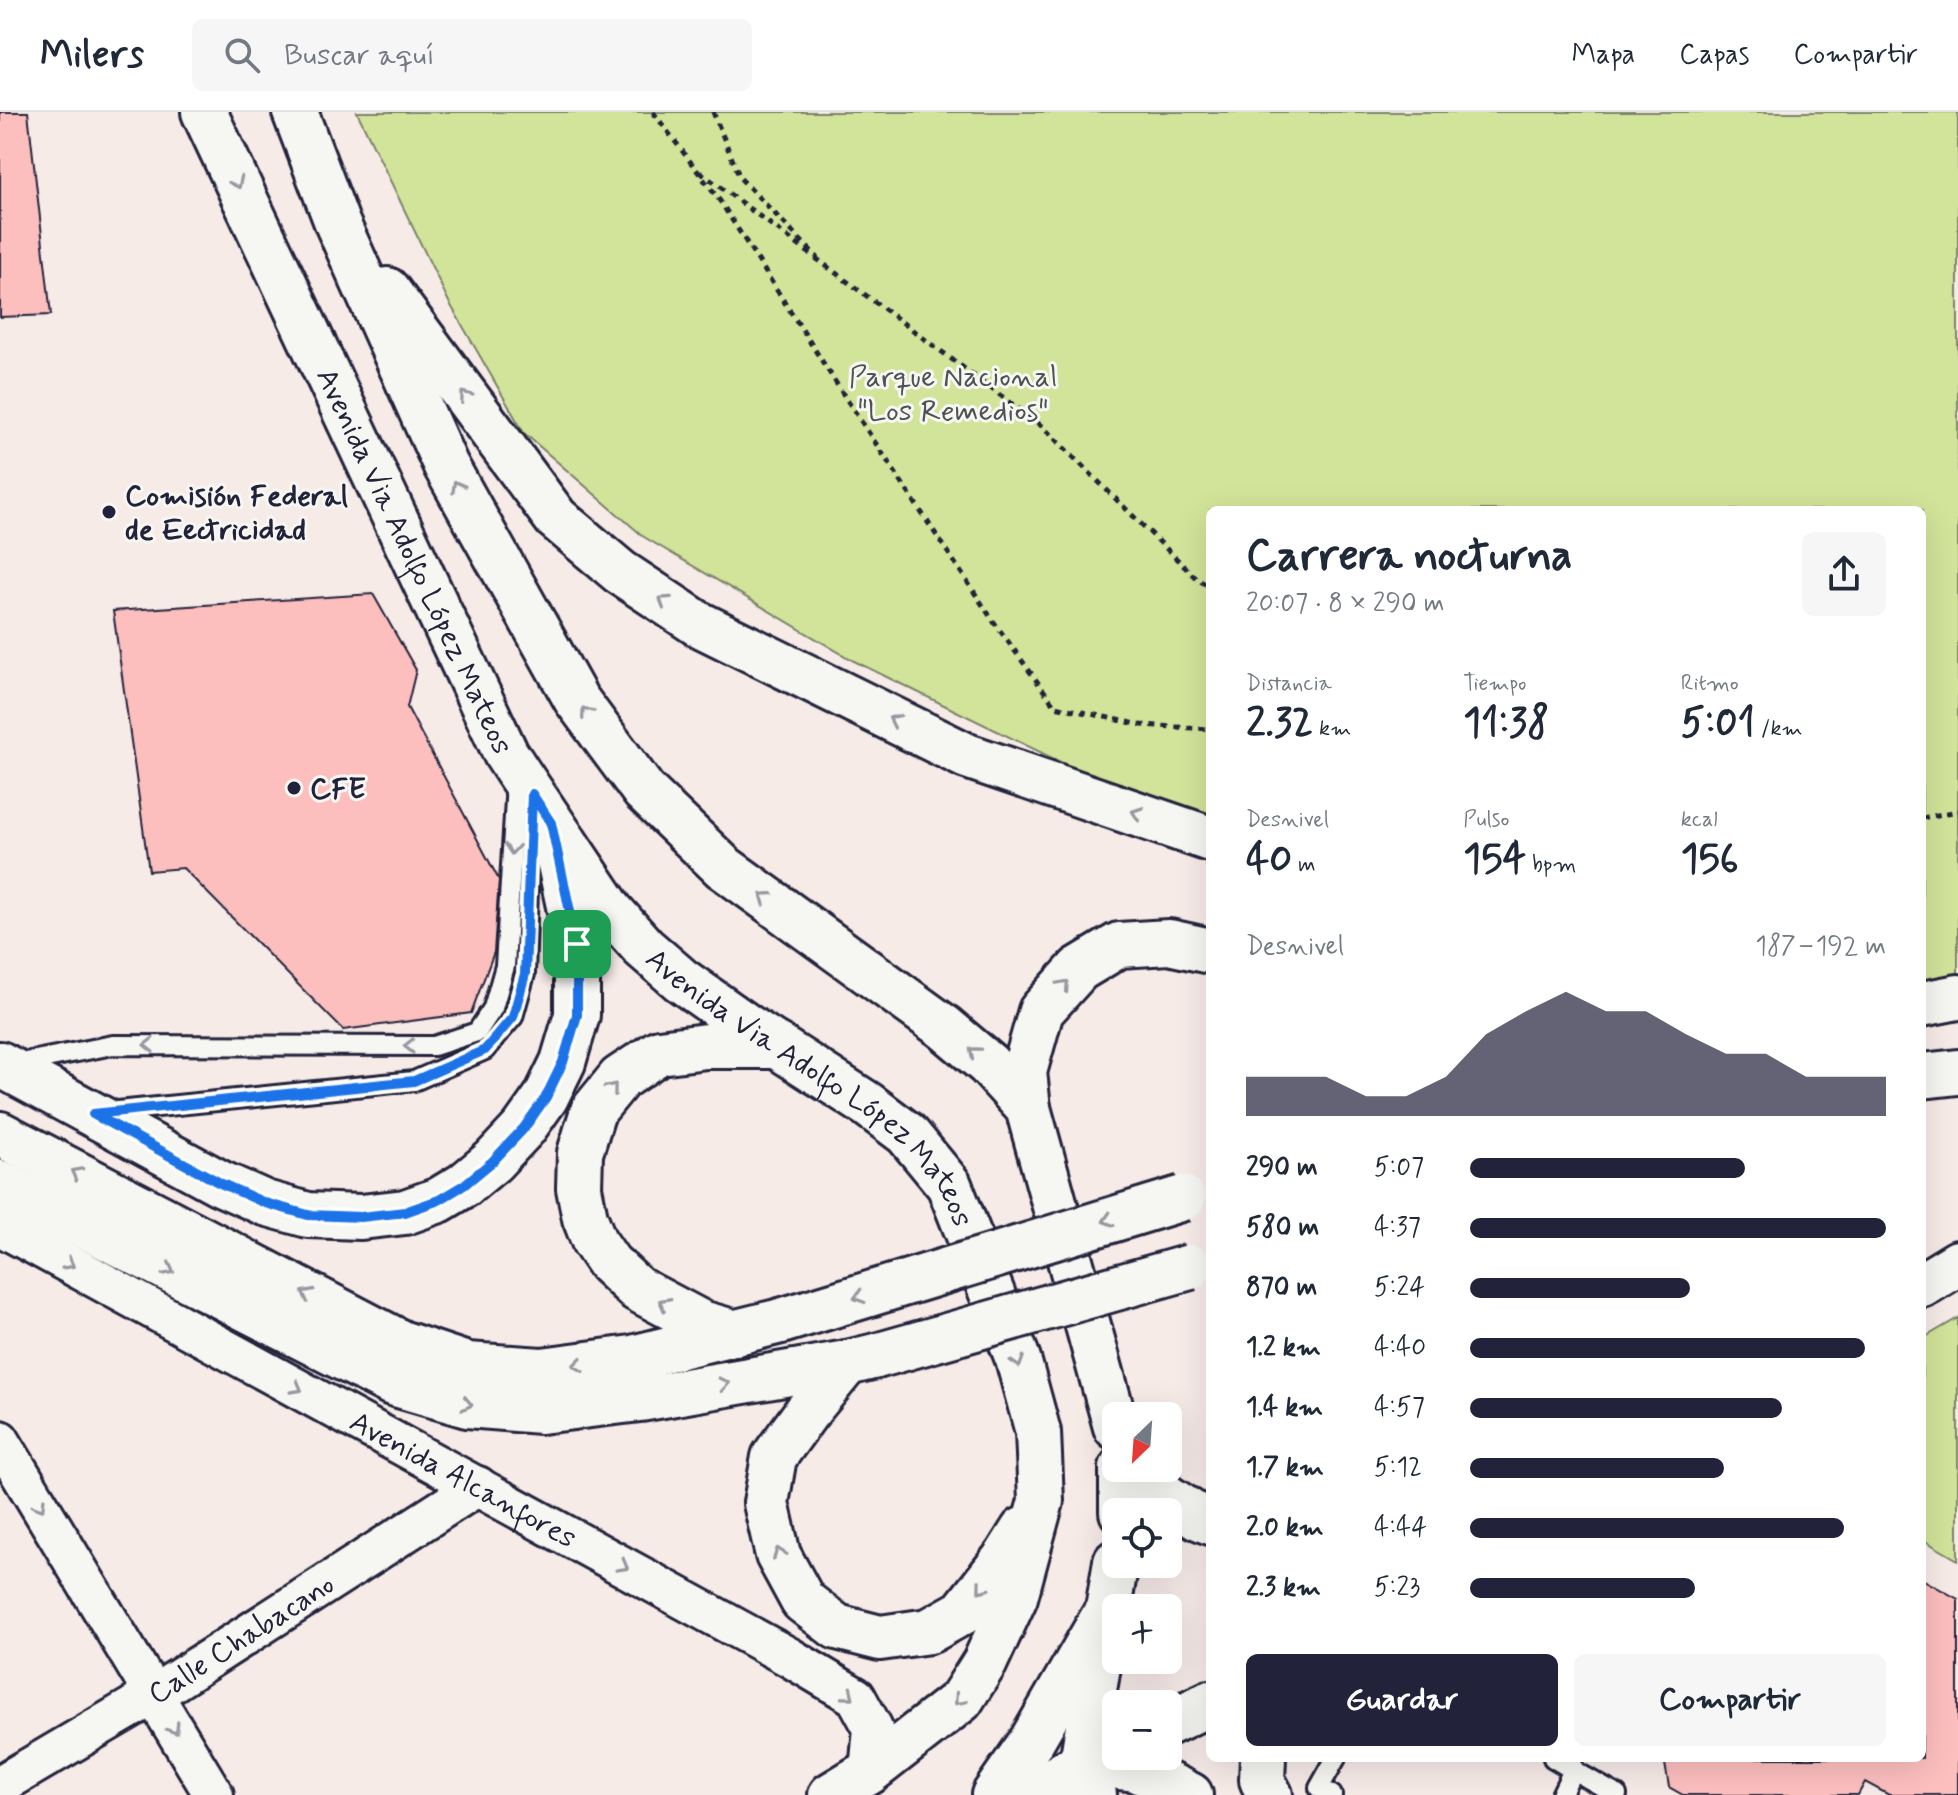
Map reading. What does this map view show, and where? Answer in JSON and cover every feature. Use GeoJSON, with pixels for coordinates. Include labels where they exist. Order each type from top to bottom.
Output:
{"type":"FeatureCollection","features":[{"type":"Feature","properties":{"kind":"main road","name":"Avenida Via Adolfo López Mateos"},"geometry":{"type":"LineString","coordinates":[[204,112],[506,754],[533,796],[611,911],[644,948],[681,980],[907,1134],[949,1185],[1018,1359],[1038,1432],[1041,1501],[1015,1597],[985,1662],[961,1700],[869,1772],[831,1795]]}},
{"type":"Feature","properties":{"kind":"main road"},"geometry":{"type":"LineString","coordinates":[[295,112],[338,225],[446,466],[576,699],[644,791],[723,867],[944,1027],[988,1064],[1028,1108]]}},
{"type":"Feature","properties":{"kind":"main road"},"geometry":{"type":"LineString","coordinates":[[338,225],[556,518],[620,572],[697,623],[967,756],[1206,838]]}},
{"type":"Feature","properties":{"kind":"main road"},"geometry":{"type":"LineString","coordinates":[[2,1065],[220,1183],[265,1203],[308,1215],[361,1217],[405,1212],[439,1200],[464,1185],[493,1161],[524,1128],[546,1097],[563,1062],[577,1015],[577,944],[533,796]]}},
{"type":"Feature","properties":{"kind":"main road"},"geometry":{"type":"LineString","coordinates":[[1110,1402],[1028,1108],[1024,1072],[1041,1011],[1079,969],[1119,945],[1169,942],[1206,950]]}},
{"type":"Feature","properties":{"kind":"main road"},"geometry":{"type":"LineString","coordinates":[[1926,1003],[1958,997]]}},
{"type":"Feature","properties":{"kind":"main road"},"geometry":{"type":"LineString","coordinates":[[736,1333],[701,1323],[637,1289],[609,1263],[594,1241],[585,1218],[579,1188],[580,1153],[593,1111],[620,1078],[659,1052],[706,1046],[778,1046]]}},
{"type":"Feature","properties":{"kind":"main road"},"geometry":{"type":"LineString","coordinates":[[1926,1076],[1958,1072]]}},
{"type":"Feature","properties":{"kind":"main road"},"geometry":{"type":"LineString","coordinates":[[0,1134],[401,1343],[467,1365],[542,1370],[632,1358],[781,1321],[1196,1194]]}},
{"type":"Feature","properties":{"kind":"main road","name":"Avenida Alcanfores"},"geometry":{"type":"LineString","coordinates":[[0,1183],[392,1383],[467,1405],[541,1411],[640,1399],[862,1359],[1200,1264]]}},
{"type":"Feature","properties":{"kind":"main road"},"geometry":{"type":"LineString","coordinates":[[1926,1283],[1958,1263]]}},
{"type":"Feature","properties":{"kind":"main road"},"geometry":{"type":"LineString","coordinates":[[862,1359],[806,1413],[774,1457],[766,1503],[778,1555],[803,1601],[837,1627],[880,1638],[929,1631],[963,1612],[1006,1557],[1041,1501]]}},
{"type":"Feature","properties":{"kind":"main road"},"geometry":{"type":"LineString","coordinates":[[1154,1482],[1165,1496],[1206,1520]]}},
{"type":"Feature","properties":{"kind":"main road"},"geometry":{"type":"LineString","coordinates":[[994,1795],[1031,1742],[1102,1619]]}},
{"type":"Feature","properties":{"kind":"main road"},"geometry":{"type":"LineString","coordinates":[[1097,1768],[1104,1674]]}},
{"type":"Feature","properties":{"kind":"main road"},"geometry":{"type":"LineString","coordinates":[[1182,1716],[1206,1705]]}},
{"type":"Feature","properties":{"kind":"main road"},"geometry":{"type":"LineString","coordinates":[[1263,1762],[1262,1780],[1270,1795]]}},
{"type":"Feature","properties":{"kind":"main road"},"geometry":{"type":"LineString","coordinates":[[1028,1795],[1097,1768],[1136,1769],[1190,1795]]}},
{"type":"Feature","properties":{"kind":"street","name":"Avenida Alcanfores"},"geometry":{"type":"LineString","coordinates":[[0,1226],[789,1657],[856,1697],[873,1728],[869,1772]]}},
{"type":"Feature","properties":{"kind":"street"},"geometry":{"type":"LineString","coordinates":[[0,1440],[214,1795]]}},
{"type":"Feature","properties":{"kind":"street","name":"Calle Chabacano"},"geometry":{"type":"LineString","coordinates":[[0,1785],[153,1695],[478,1486]]}},
{"type":"Feature","properties":{"kind":"lane"},"geometry":{"type":"LineString","coordinates":[[2,1065],[113,1045],[434,1046],[477,1032],[493,1008],[505,966],[533,796]]}},
{"type":"Feature","properties":{"kind":"lane"},"geometry":{"type":"LineString","coordinates":[[93,1114],[414,1081],[485,1050],[513,1017],[525,974],[533,796]]}},
{"type":"Feature","properties":{"kind":"lane"},"geometry":{"type":"LineString","coordinates":[[1332,1795],[1319,1788],[1334,1762]]}},
{"type":"Feature","properties":{"kind":"lane"},"geometry":{"type":"LineString","coordinates":[[1561,1795],[1572,1764],[1617,1795]]}},
{"type":"Feature","properties":{"kind":"path"},"geometry":{"type":"LineString","coordinates":[[653,112],[720,201],[996,625],[1055,706],[1141,725],[1206,729]]}},
{"type":"Feature","properties":{"kind":"path"},"geometry":{"type":"LineString","coordinates":[[713,112],[740,178],[832,271]]}},
{"type":"Feature","properties":{"kind":"path"},"geometry":{"type":"LineString","coordinates":[[694,167],[1043,427],[1206,585]]}},
{"type":"Feature","properties":{"kind":"path"},"geometry":{"type":"LineString","coordinates":[[1926,817],[1958,811]]}},
{"type":"Feature","properties":{"kind":"green space","name":"Parque Nacional \"Los Remedios\""},"geometry":{"type":"Polygon","coordinates":[[[357,112],[1958,112],[1958,982],[1926,986],[1926,506],[1206,506],[1206,818],[1081,772],[852,660],[644,537],[524,433],[449,302],[357,112]]]}},
{"type":"Feature","properties":{"kind":"green space"},"geometry":{"type":"Polygon","coordinates":[[[1958,1318],[1958,1560],[1926,1541],[1926,1337],[1958,1318]]]}},
{"type":"Feature","properties":{"kind":"building"},"geometry":{"type":"Polygon","coordinates":[[[0,112],[28,112],[51,315],[0,317],[0,112]]]}},
{"type":"Feature","properties":{"kind":"building","name":"CFE"},"geometry":{"type":"Polygon","coordinates":[[[373,594],[416,670],[407,707],[499,880],[494,952],[471,1013],[343,1030],[183,868],[149,871],[113,611],[373,594]]]}},
{"type":"Feature","properties":{"kind":"building"},"geometry":{"type":"Polygon","coordinates":[[[1926,1581],[1958,1599],[1958,1795],[1889,1795],[1865,1782],[1858,1795],[1683,1795],[1669,1787],[1665,1762],[1926,1762],[1926,1581]]]}},
{"type":"Feature","properties":{"kind":"place","name":"Comisión Federal de Eectricidad"},"geometry":{"type":"Point","coordinates":[109,512]}},
{"type":"Feature","properties":{"kind":"place","name":"CFE"},"geometry":{"type":"Point","coordinates":[294,788]}},
{"type":"Feature","properties":{"kind":"route"},"geometry":{"type":"LineString","coordinates":[[532,794],[551,823],[577,944],[577,1015],[563,1062],[546,1097],[524,1128],[493,1161],[464,1185],[439,1200],[405,1212],[361,1217],[308,1215],[265,1203],[220,1183],[93,1114],[414,1081],[485,1050],[513,1017],[525,974],[532,794]]}}]}
